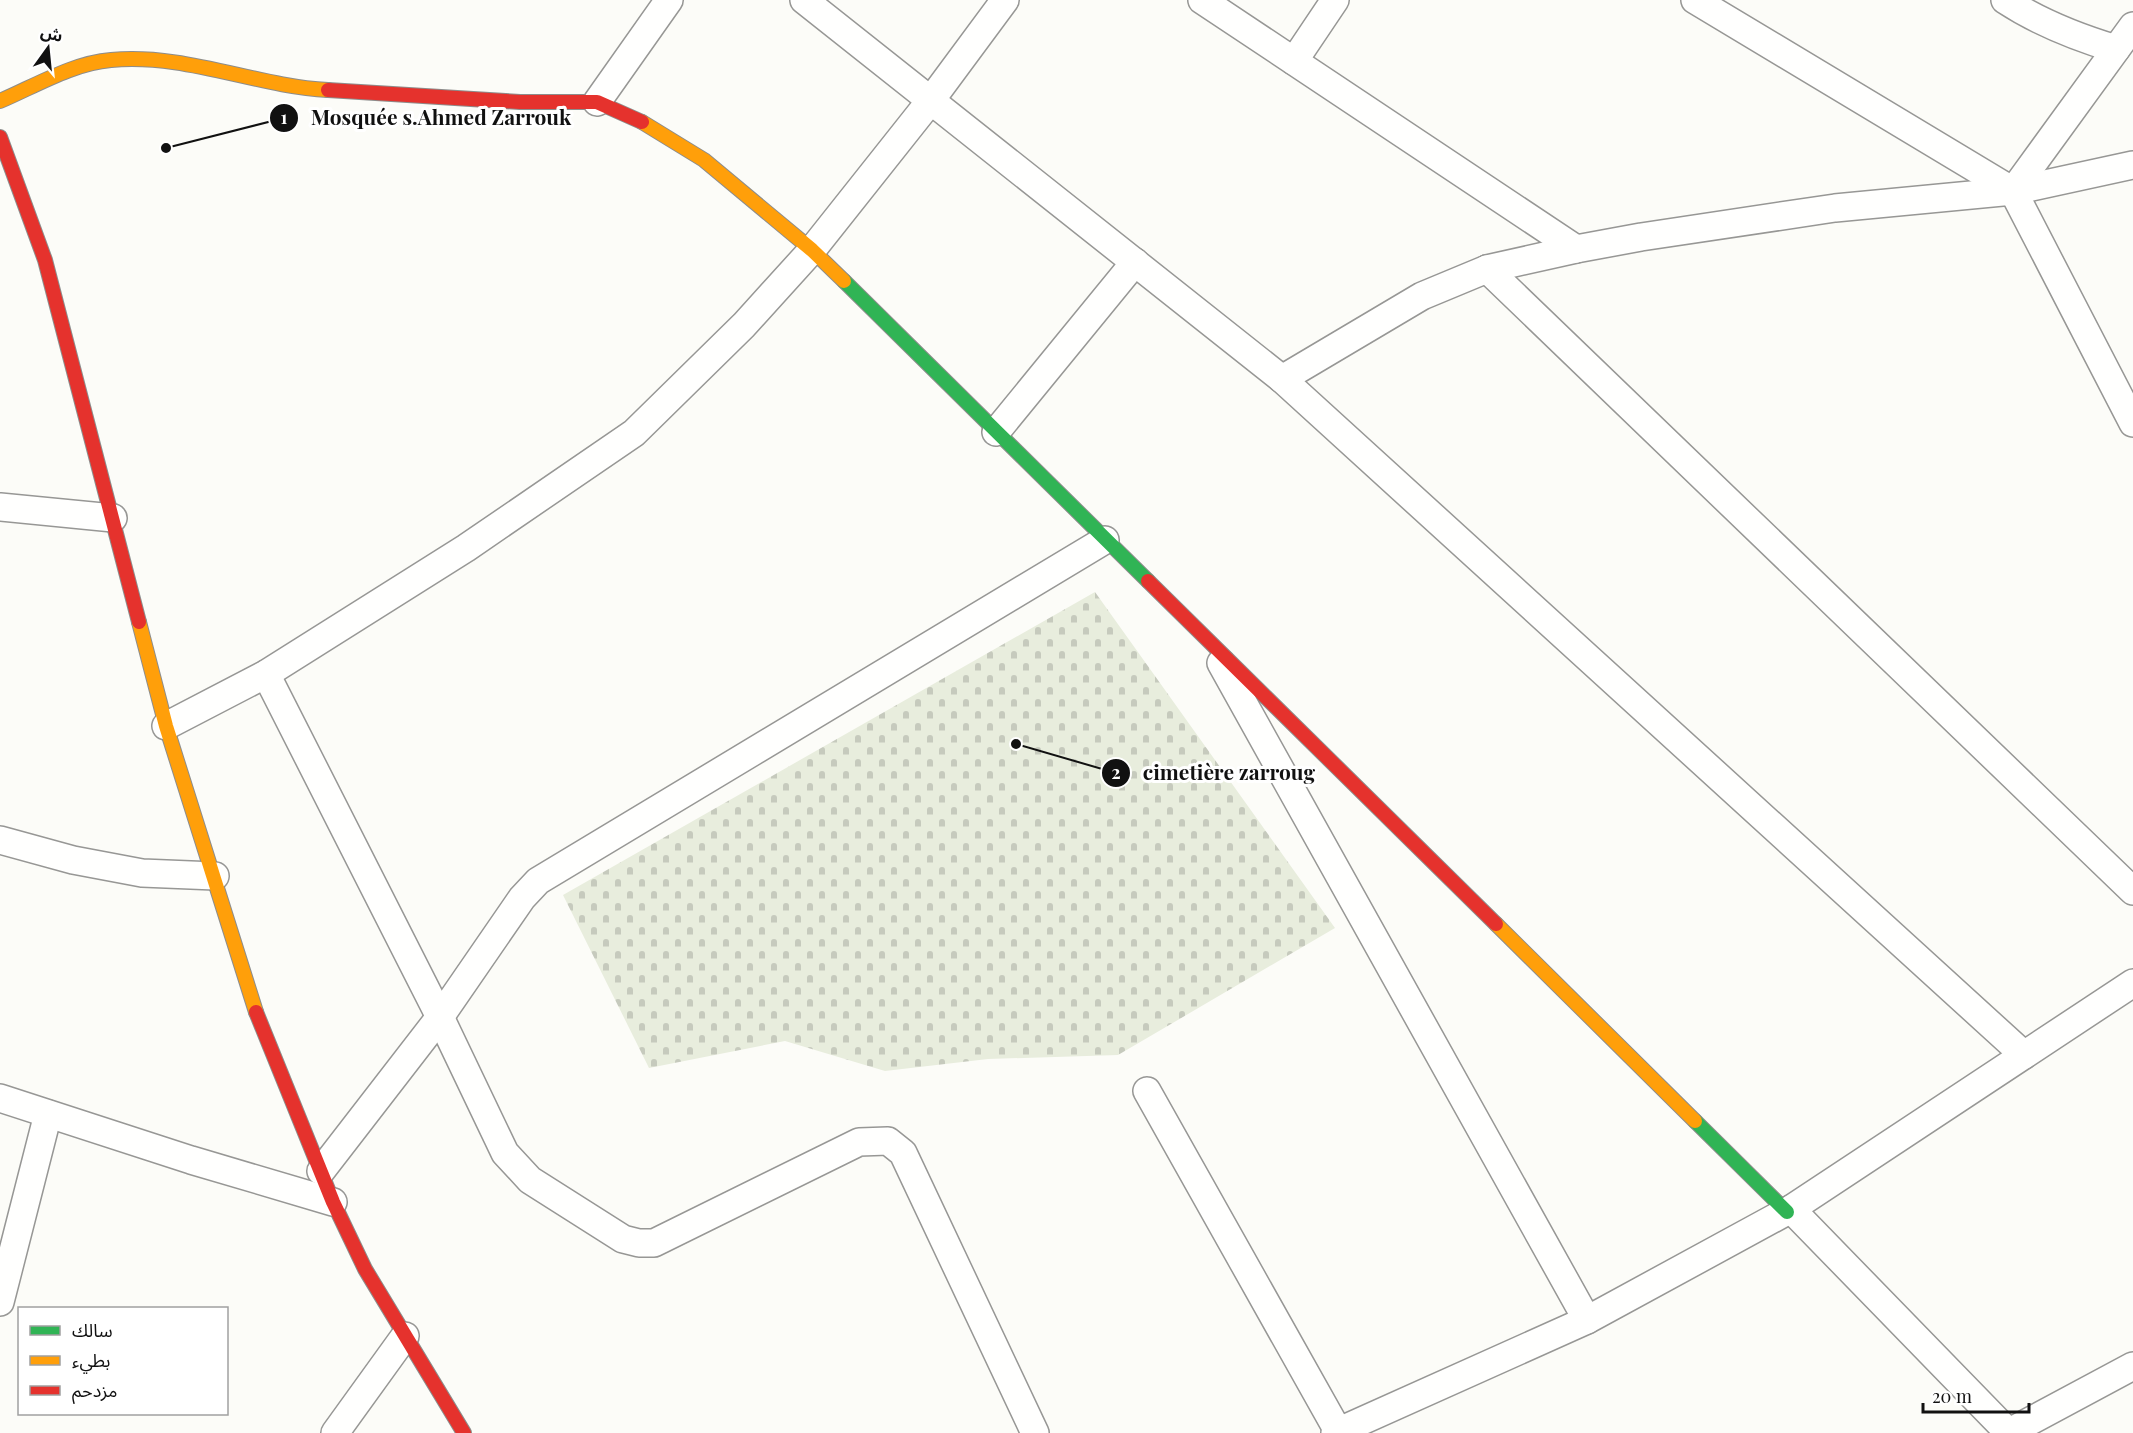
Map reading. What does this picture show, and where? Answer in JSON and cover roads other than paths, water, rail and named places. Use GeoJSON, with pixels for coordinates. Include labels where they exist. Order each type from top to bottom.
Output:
{"type":"FeatureCollection","features":[{"type":"Feature","properties":{"kind":"street"},"geometry":{"type":"LineString","coordinates":[[597,102],[669,0]]}},
{"type":"Feature","properties":{"kind":"street"},"geometry":{"type":"LineString","coordinates":[[804,0],[1282,379],[2024,1055]]}},
{"type":"Feature","properties":{"kind":"street"},"geometry":{"type":"LineString","coordinates":[[166,726],[266,674],[466,548],[634,433],[744,325],[812,250],[931,99],[1005,0]]}},
{"type":"Feature","properties":{"kind":"street"},"geometry":{"type":"LineString","coordinates":[[1202,0],[1576,249]]}},
{"type":"Feature","properties":{"kind":"street"},"geometry":{"type":"LineString","coordinates":[[1294,61],[1335,0]]}},
{"type":"Feature","properties":{"kind":"street"},"geometry":{"type":"LineString","coordinates":[[1695,0],[2013,191],[2133,423]]}},
{"type":"Feature","properties":{"kind":"street"},"geometry":{"type":"LineString","coordinates":[[2005,0],[2041,22],[2078,38],[2116,49]]}},
{"type":"Feature","properties":{"kind":"street"},"geometry":{"type":"LineString","coordinates":[[2013,191],[2133,26]]}},
{"type":"Feature","properties":{"kind":"street"},"geometry":{"type":"LineString","coordinates":[[0,101],[69,71],[110,60],[152,60],[204,66],[291,88],[520,102],[597,102],[631,115],[704,160],[812,250],[1789,1210],[2008,1433],[2133,1366]]}},
{"type":"Feature","properties":{"kind":"street"},"geometry":{"type":"LineString","coordinates":[[0,137],[45,260],[166,726],[256,1011],[333,1202],[365,1269],[464,1433]]}},
{"type":"Feature","properties":{"kind":"street"},"geometry":{"type":"LineString","coordinates":[[1282,379],[1422,296],[1487,269],[1576,249],[1835,208],[2013,191],[2133,165]]}},
{"type":"Feature","properties":{"kind":"street"},"geometry":{"type":"LineString","coordinates":[[996,432],[1135,262]]}},
{"type":"Feature","properties":{"kind":"street"},"geometry":{"type":"LineString","coordinates":[[1487,269],[2133,891]]}},
{"type":"Feature","properties":{"kind":"street"},"geometry":{"type":"LineString","coordinates":[[0,507],[113,518]]}},
{"type":"Feature","properties":{"kind":"street"},"geometry":{"type":"LineString","coordinates":[[321,1171],[440,1017],[522,898],[538,881],[1105,540]]}},
{"type":"Feature","properties":{"kind":"street"},"geometry":{"type":"LineString","coordinates":[[1210,643],[1587,1320]]}},
{"type":"Feature","properties":{"kind":"street"},"geometry":{"type":"LineString","coordinates":[[266,674],[440,1017],[505,1153],[530,1180],[624,1239],[639,1243],[654,1243],[674,1236],[859,1142],[888,1141],[903,1153],[1035,1433]]}},
{"type":"Feature","properties":{"kind":"street"},"geometry":{"type":"LineString","coordinates":[[0,840],[73,860],[142,873],[215,876]]}},
{"type":"Feature","properties":{"kind":"street"},"geometry":{"type":"LineString","coordinates":[[1148,1091],[1337,1432],[1587,1320],[1789,1210],[2133,983]]}},
{"type":"Feature","properties":{"kind":"street"},"geometry":{"type":"LineString","coordinates":[[0,1098],[333,1202]]}},
{"type":"Feature","properties":{"kind":"street"},"geometry":{"type":"LineString","coordinates":[[0,1302],[48,1114]]}},
{"type":"Feature","properties":{"kind":"street"},"geometry":{"type":"LineString","coordinates":[[335,1433],[405,1336]]}},
{"type":"Feature","properties":{"kind":"place","name":"Mosquée s.Ahmed Zarrouk"},"geometry":{"type":"Point","coordinates":[166,148]}},
{"type":"Feature","properties":{"kind":"place","name":"cimetière zarroug"},"geometry":{"type":"Point","coordinates":[1016,744]}}]}
